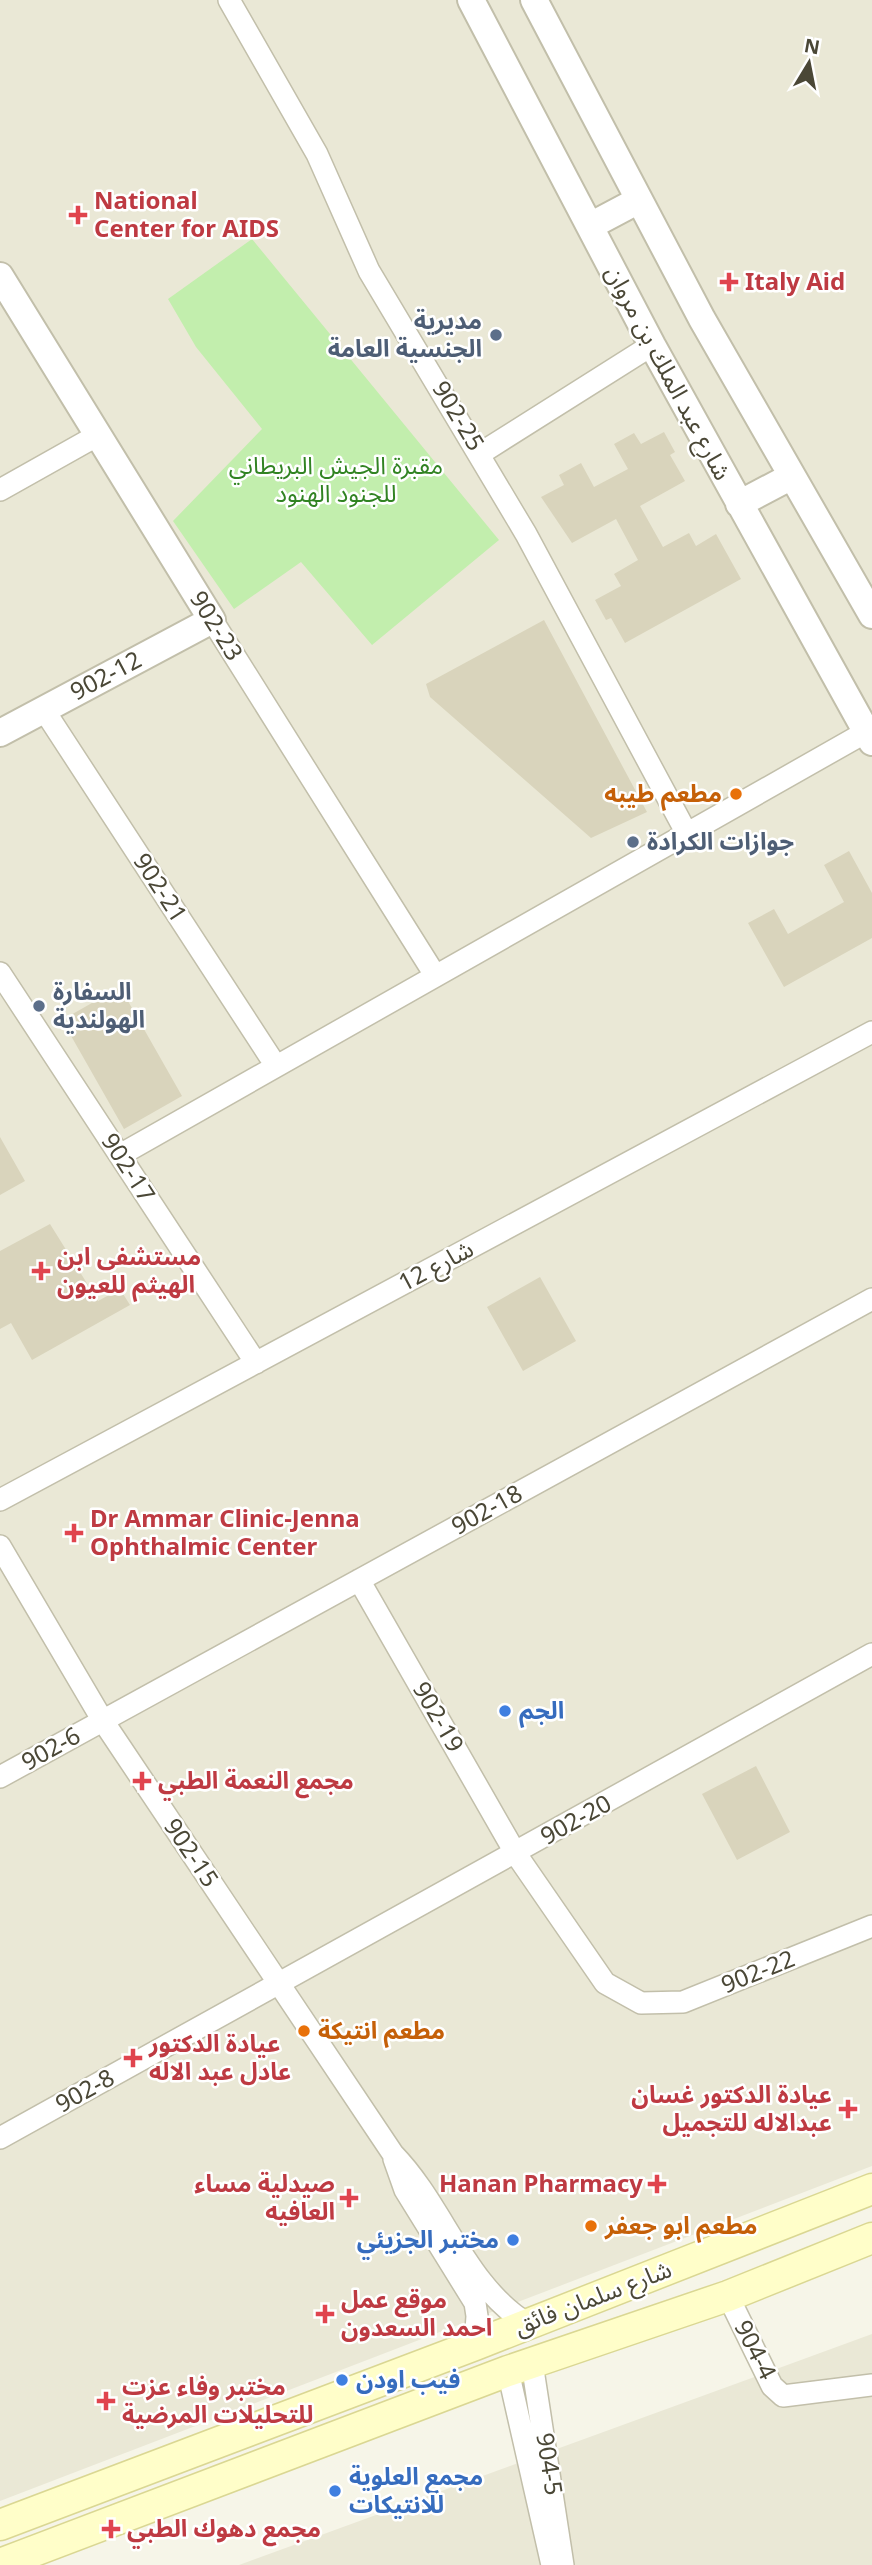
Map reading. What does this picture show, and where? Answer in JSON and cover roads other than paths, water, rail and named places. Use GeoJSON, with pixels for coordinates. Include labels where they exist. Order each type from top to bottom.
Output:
{"type":"FeatureCollection","features":[{"type":"Feature","properties":{"kind":"main road","name":"شارع سلمان فائق"},"geometry":{"type":"LineString","coordinates":[[0,2525],[475,2345],[872,2189]]}},
{"type":"Feature","properties":{"kind":"main road","name":"شارع سلمان فائق"},"geometry":{"type":"LineString","coordinates":[[0,2564],[520,2367],[727,2296],[872,2238]]}},
{"type":"Feature","properties":{"kind":"street","name":"902-25"},"geometry":{"type":"LineString","coordinates":[[229,0],[317,155],[369,271],[481,453],[686,832]]}},
{"type":"Feature","properties":{"kind":"street","name":"شارع عبد الملك بن مروان"},"geometry":{"type":"LineString","coordinates":[[471,0],[652,345],[869,737]]}},
{"type":"Feature","properties":{"kind":"street"},"geometry":{"type":"LineString","coordinates":[[534,0],[702,319],[872,615]]}},
{"type":"Feature","properties":{"kind":"street"},"geometry":{"type":"LineString","coordinates":[[590,226],[639,200]]}},
{"type":"Feature","properties":{"kind":"street","name":"902-23"},"geometry":{"type":"LineString","coordinates":[[0,275],[435,975]]}},
{"type":"Feature","properties":{"kind":"street"},"geometry":{"type":"LineString","coordinates":[[481,453],[652,345]]}},
{"type":"Feature","properties":{"kind":"street"},"geometry":{"type":"LineString","coordinates":[[0,490],[98,435]]}},
{"type":"Feature","properties":{"kind":"street"},"geometry":{"type":"LineString","coordinates":[[739,504],[792,476]]}},
{"type":"Feature","properties":{"kind":"street","name":"902-12"},"geometry":{"type":"LineString","coordinates":[[0,733],[212,620]]}},
{"type":"Feature","properties":{"kind":"street","name":"902-21"},"geometry":{"type":"LineString","coordinates":[[44,710],[276,1066]]}},
{"type":"Feature","properties":{"kind":"street"},"geometry":{"type":"LineString","coordinates":[[120,1155],[686,832],[869,737]]}},
{"type":"Feature","properties":{"kind":"street","name":"902-17"},"geometry":{"type":"LineString","coordinates":[[0,974],[256,1363]]}},
{"type":"Feature","properties":{"kind":"street","name":"شارع 12"},"geometry":{"type":"LineString","coordinates":[[0,1500],[872,1032]]}},
{"type":"Feature","properties":{"kind":"street","name":"902-18"},"geometry":{"type":"LineString","coordinates":[[103,1721],[872,1299]]}},
{"type":"Feature","properties":{"kind":"street","name":"902-15"},"geometry":{"type":"LineString","coordinates":[[0,1546],[103,1721],[393,2154],[414,2176],[493,2298],[528,2324]]}},
{"type":"Feature","properties":{"kind":"street","name":"902-19"},"geometry":{"type":"LineString","coordinates":[[359,1580],[516,1854],[605,1983],[641,2003]]}},
{"type":"Feature","properties":{"kind":"street","name":"902-20"},"geometry":{"type":"LineString","coordinates":[[281,1985],[872,1654]]}},
{"type":"Feature","properties":{"kind":"street","name":"902-6"},"geometry":{"type":"LineString","coordinates":[[0,1777],[103,1721]]}},
{"type":"Feature","properties":{"kind":"street","name":"902-22"},"geometry":{"type":"LineString","coordinates":[[641,2003],[683,2002],[872,1926]]}},
{"type":"Feature","properties":{"kind":"street","name":"902-8"},"geometry":{"type":"LineString","coordinates":[[0,2138],[281,1985]]}},
{"type":"Feature","properties":{"kind":"street","name":"902-15"},"geometry":{"type":"LineString","coordinates":[[393,2154],[405,2190],[475,2303],[475,2345]]}},
{"type":"Feature","properties":{"kind":"street","name":"904-4"},"geometry":{"type":"LineString","coordinates":[[727,2296],[772,2386],[783,2396],[872,2385]]}},
{"type":"Feature","properties":{"kind":"street","name":"904-5"},"geometry":{"type":"LineString","coordinates":[[520,2367],[552,2565]]}},
{"type":"Feature","properties":{"kind":"street","name":"904-5"},"geometry":{"type":"LineString","coordinates":[[520,2367],[563,2565]]}},
{"type":"Feature","properties":{"kind":"place","name":"National Center for AIDS"},"geometry":{"type":"Point","coordinates":[78,215]}},
{"type":"Feature","properties":{"kind":"place","name":"Italy Aid"},"geometry":{"type":"Point","coordinates":[729,282]}},
{"type":"Feature","properties":{"kind":"place","name":"مديرية الجنسية العامة"},"geometry":{"type":"Point","coordinates":[496,335]}},
{"type":"Feature","properties":{"kind":"place","name":"مطعم طيبه"},"geometry":{"type":"Point","coordinates":[736,794]}},
{"type":"Feature","properties":{"kind":"place","name":"جوازات الكرادة"},"geometry":{"type":"Point","coordinates":[633,842]}},
{"type":"Feature","properties":{"kind":"place","name":"السفارة الهولندية"},"geometry":{"type":"Point","coordinates":[39,1006]}},
{"type":"Feature","properties":{"kind":"place","name":"مستشفى ابن الهيثم للعيون"},"geometry":{"type":"Point","coordinates":[41,1271]}},
{"type":"Feature","properties":{"kind":"place","name":"Dr Ammar Clinic-Jenna Ophthalmic Center"},"geometry":{"type":"Point","coordinates":[74,1533]}},
{"type":"Feature","properties":{"kind":"place","name":"الجم"},"geometry":{"type":"Point","coordinates":[505,1711]}},
{"type":"Feature","properties":{"kind":"place","name":"مجمع النعمة الطبي"},"geometry":{"type":"Point","coordinates":[142,1781]}},
{"type":"Feature","properties":{"kind":"place","name":"مطعم انتيكة"},"geometry":{"type":"Point","coordinates":[304,2031]}},
{"type":"Feature","properties":{"kind":"place","name":"عيادة الدكتور عادل عبد الاله"},"geometry":{"type":"Point","coordinates":[133,2058]}},
{"type":"Feature","properties":{"kind":"place","name":"عيادة الدكتور غسان عبدالاله للتجميل"},"geometry":{"type":"Point","coordinates":[848,2109]}},
{"type":"Feature","properties":{"kind":"place","name":"Hanan Pharmacy"},"geometry":{"type":"Point","coordinates":[657,2184]}},
{"type":"Feature","properties":{"kind":"place","name":"صيدلية مساء العافيه"},"geometry":{"type":"Point","coordinates":[349,2198]}},
{"type":"Feature","properties":{"kind":"place","name":"مطعم ابو جعفر"},"geometry":{"type":"Point","coordinates":[591,2226]}},
{"type":"Feature","properties":{"kind":"place","name":"مختبر الجزيئي"},"geometry":{"type":"Point","coordinates":[513,2240]}},
{"type":"Feature","properties":{"kind":"place","name":"موقع عمل احمد السعدون"},"geometry":{"type":"Point","coordinates":[325,2314]}},
{"type":"Feature","properties":{"kind":"place","name":"فيب اودن"},"geometry":{"type":"Point","coordinates":[342,2380]}},
{"type":"Feature","properties":{"kind":"place","name":"مختبر وفاء عزت للتحليلات المرضية"},"geometry":{"type":"Point","coordinates":[106,2401]}},
{"type":"Feature","properties":{"kind":"place","name":"مجمع العلوية للانتيكات"},"geometry":{"type":"Point","coordinates":[335,2491]}},
{"type":"Feature","properties":{"kind":"place","name":"مجمع دهوك الطبي"},"geometry":{"type":"Point","coordinates":[111,2529]}},
{"type":"Feature","properties":{"kind":"park label","name":"مقبرة الجيش البريطاني للجنود الهنود"},"geometry":{"type":"Point","coordinates":[336,480]}}]}
